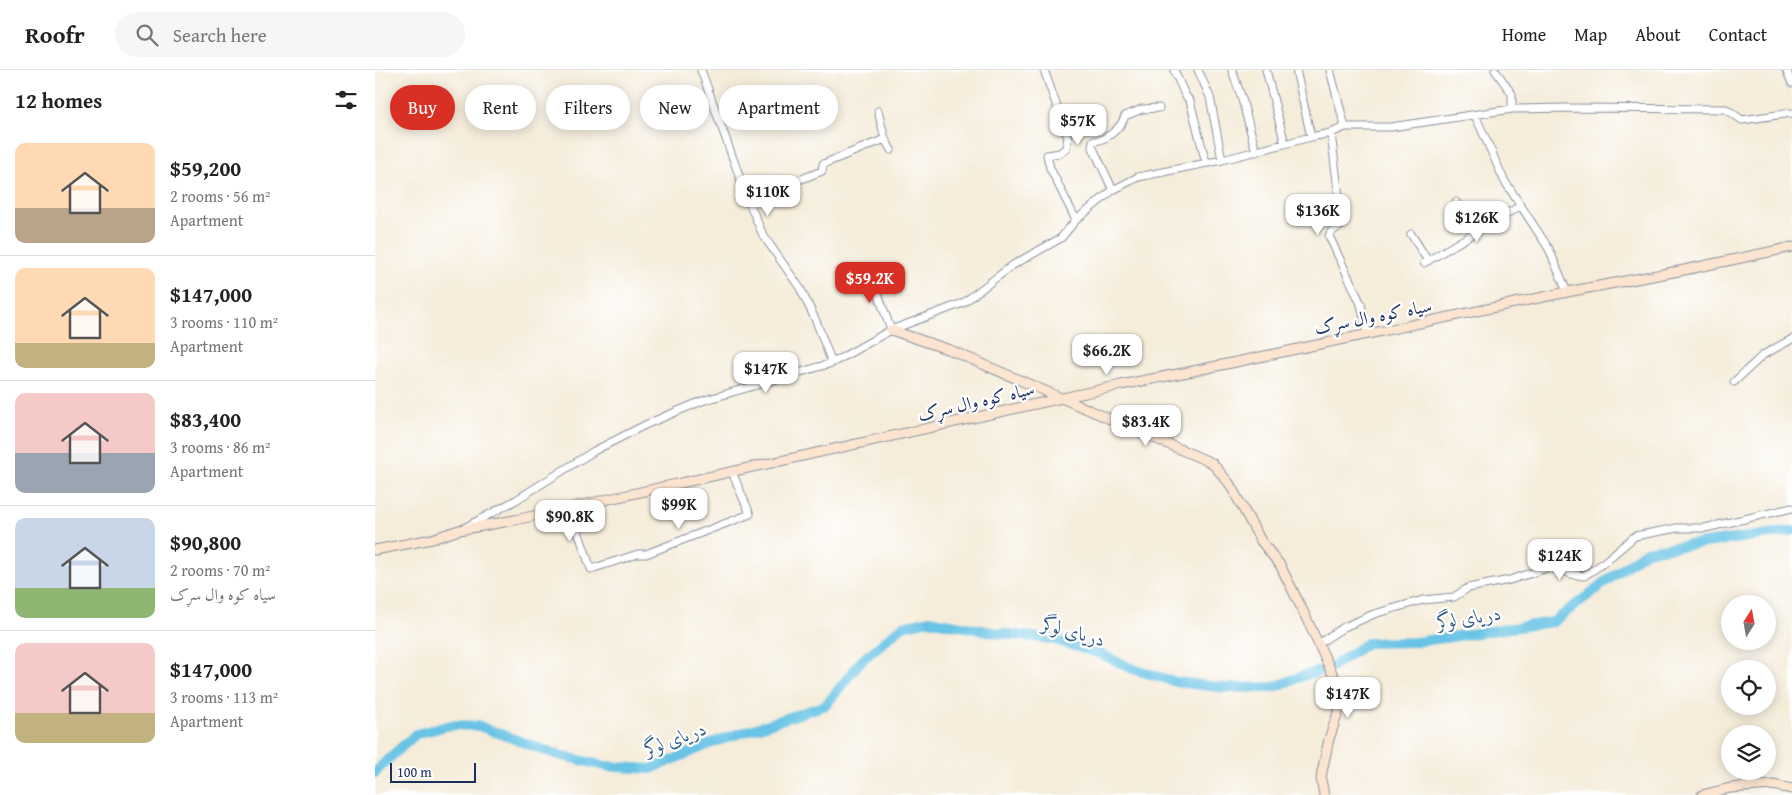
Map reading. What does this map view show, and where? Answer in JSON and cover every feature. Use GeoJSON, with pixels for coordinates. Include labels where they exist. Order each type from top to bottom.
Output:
{"type":"FeatureCollection","features":[{"type":"Feature","properties":{"kind":"street"},"geometry":{"type":"LineString","coordinates":[[701,70],[763,236],[799,288],[816,321],[832,364]]}},
{"type":"Feature","properties":{"kind":"street"},"geometry":{"type":"LineString","coordinates":[[1044,70],[1068,138],[1066,148],[1060,153],[1047,155],[1048,161],[1076,220]]}},
{"type":"Feature","properties":{"kind":"street"},"geometry":{"type":"LineString","coordinates":[[1174,70],[1190,102],[1206,163]]}},
{"type":"Feature","properties":{"kind":"street"},"geometry":{"type":"LineString","coordinates":[[1198,70],[1209,97],[1222,160]]}},
{"type":"Feature","properties":{"kind":"street"},"geometry":{"type":"LineString","coordinates":[[1232,70],[1256,152]]}},
{"type":"Feature","properties":{"kind":"street"},"geometry":{"type":"LineString","coordinates":[[1266,70],[1285,144]]}},
{"type":"Feature","properties":{"kind":"street"},"geometry":{"type":"LineString","coordinates":[[1296,70],[1311,136]]}},
{"type":"Feature","properties":{"kind":"street"},"geometry":{"type":"LineString","coordinates":[[1330,70],[1345,127]]}},
{"type":"Feature","properties":{"kind":"street"},"geometry":{"type":"LineString","coordinates":[[1495,70],[1511,94],[1513,110]]}},
{"type":"Feature","properties":{"kind":"street"},"geometry":{"type":"LineString","coordinates":[[1786,70],[1792,83]]}},
{"type":"Feature","properties":{"kind":"street"},"geometry":{"type":"LineString","coordinates":[[1113,190],[1092,146],[1093,141],[1101,141],[1122,125],[1125,116],[1142,109],[1159,108]]}},
{"type":"Feature","properties":{"kind":"street"},"geometry":{"type":"LineString","coordinates":[[459,530],[516,500],[594,451],[647,424],[702,401],[832,364],[891,330],[963,302],[1013,265],[1061,238],[1076,220],[1113,190],[1138,177],[1256,152],[1311,136],[1331,133],[1345,127],[1391,127],[1513,110],[1712,108],[1726,109],[1742,120],[1792,113]]}},
{"type":"Feature","properties":{"kind":"street"},"geometry":{"type":"LineString","coordinates":[[878,111],[885,139],[891,150]]}},
{"type":"Feature","properties":{"kind":"street"},"geometry":{"type":"LineString","coordinates":[[1475,115],[1504,180],[1549,249],[1567,292]]}},
{"type":"Feature","properties":{"kind":"street"},"geometry":{"type":"LineString","coordinates":[[1331,133],[1342,222],[1329,236],[1361,304],[1367,334]]}},
{"type":"Feature","properties":{"kind":"street"},"geometry":{"type":"LineString","coordinates":[[748,200],[822,171],[823,164],[885,139]]}},
{"type":"Feature","properties":{"kind":"street"},"geometry":{"type":"LineString","coordinates":[[1456,202],[1473,233]]}},
{"type":"Feature","properties":{"kind":"street"},"geometry":{"type":"LineString","coordinates":[[1411,234],[1425,262],[1520,206]]}},
{"type":"Feature","properties":{"kind":"street","name":"سیاه کوه وال سړک"},"geometry":{"type":"LineString","coordinates":[[375,550],[432,539],[459,530],[570,508],[1063,398],[1567,292],[1792,247]]}},
{"type":"Feature","properties":{"kind":"street"},"geometry":{"type":"LineString","coordinates":[[870,271],[891,330]]}},
{"type":"Feature","properties":{"kind":"street"},"geometry":{"type":"LineString","coordinates":[[891,330],[950,350],[1212,463],[1229,483],[1261,540],[1280,565],[1338,683],[1341,692],[1341,704],[1329,739],[1322,772],[1321,779],[1324,795]]}},
{"type":"Feature","properties":{"kind":"street"},"geometry":{"type":"LineString","coordinates":[[1733,382],[1763,356],[1792,338]]}},
{"type":"Feature","properties":{"kind":"street"},"geometry":{"type":"LineString","coordinates":[[570,508],[591,569],[638,554],[646,554],[750,514],[732,472]]}},
{"type":"Feature","properties":{"kind":"street"},"geometry":{"type":"LineString","coordinates":[[1318,644],[1344,627],[1374,614],[1423,600],[1454,597],[1468,588],[1510,580],[1551,567],[1584,576],[1602,564],[1635,536],[1677,528],[1705,528],[1792,508]]}},
{"type":"Feature","properties":{"kind":"street"},"geometry":{"type":"LineString","coordinates":[[1702,795],[1730,788],[1773,785],[1792,789]]}},
{"type":"Feature","properties":{"kind":"waterway","name":"دریای لوگر"},"geometry":{"type":"LineString","coordinates":[[375,773],[416,734],[451,725],[479,726],[558,755],[605,766],[651,769],[717,741],[826,705],[861,661],[903,626],[929,620],[997,633],[1051,639],[1101,654],[1133,669],[1176,682],[1227,688],[1274,687],[1330,668],[1367,643],[1416,642],[1553,622],[1646,551],[1792,531]]}}]}
